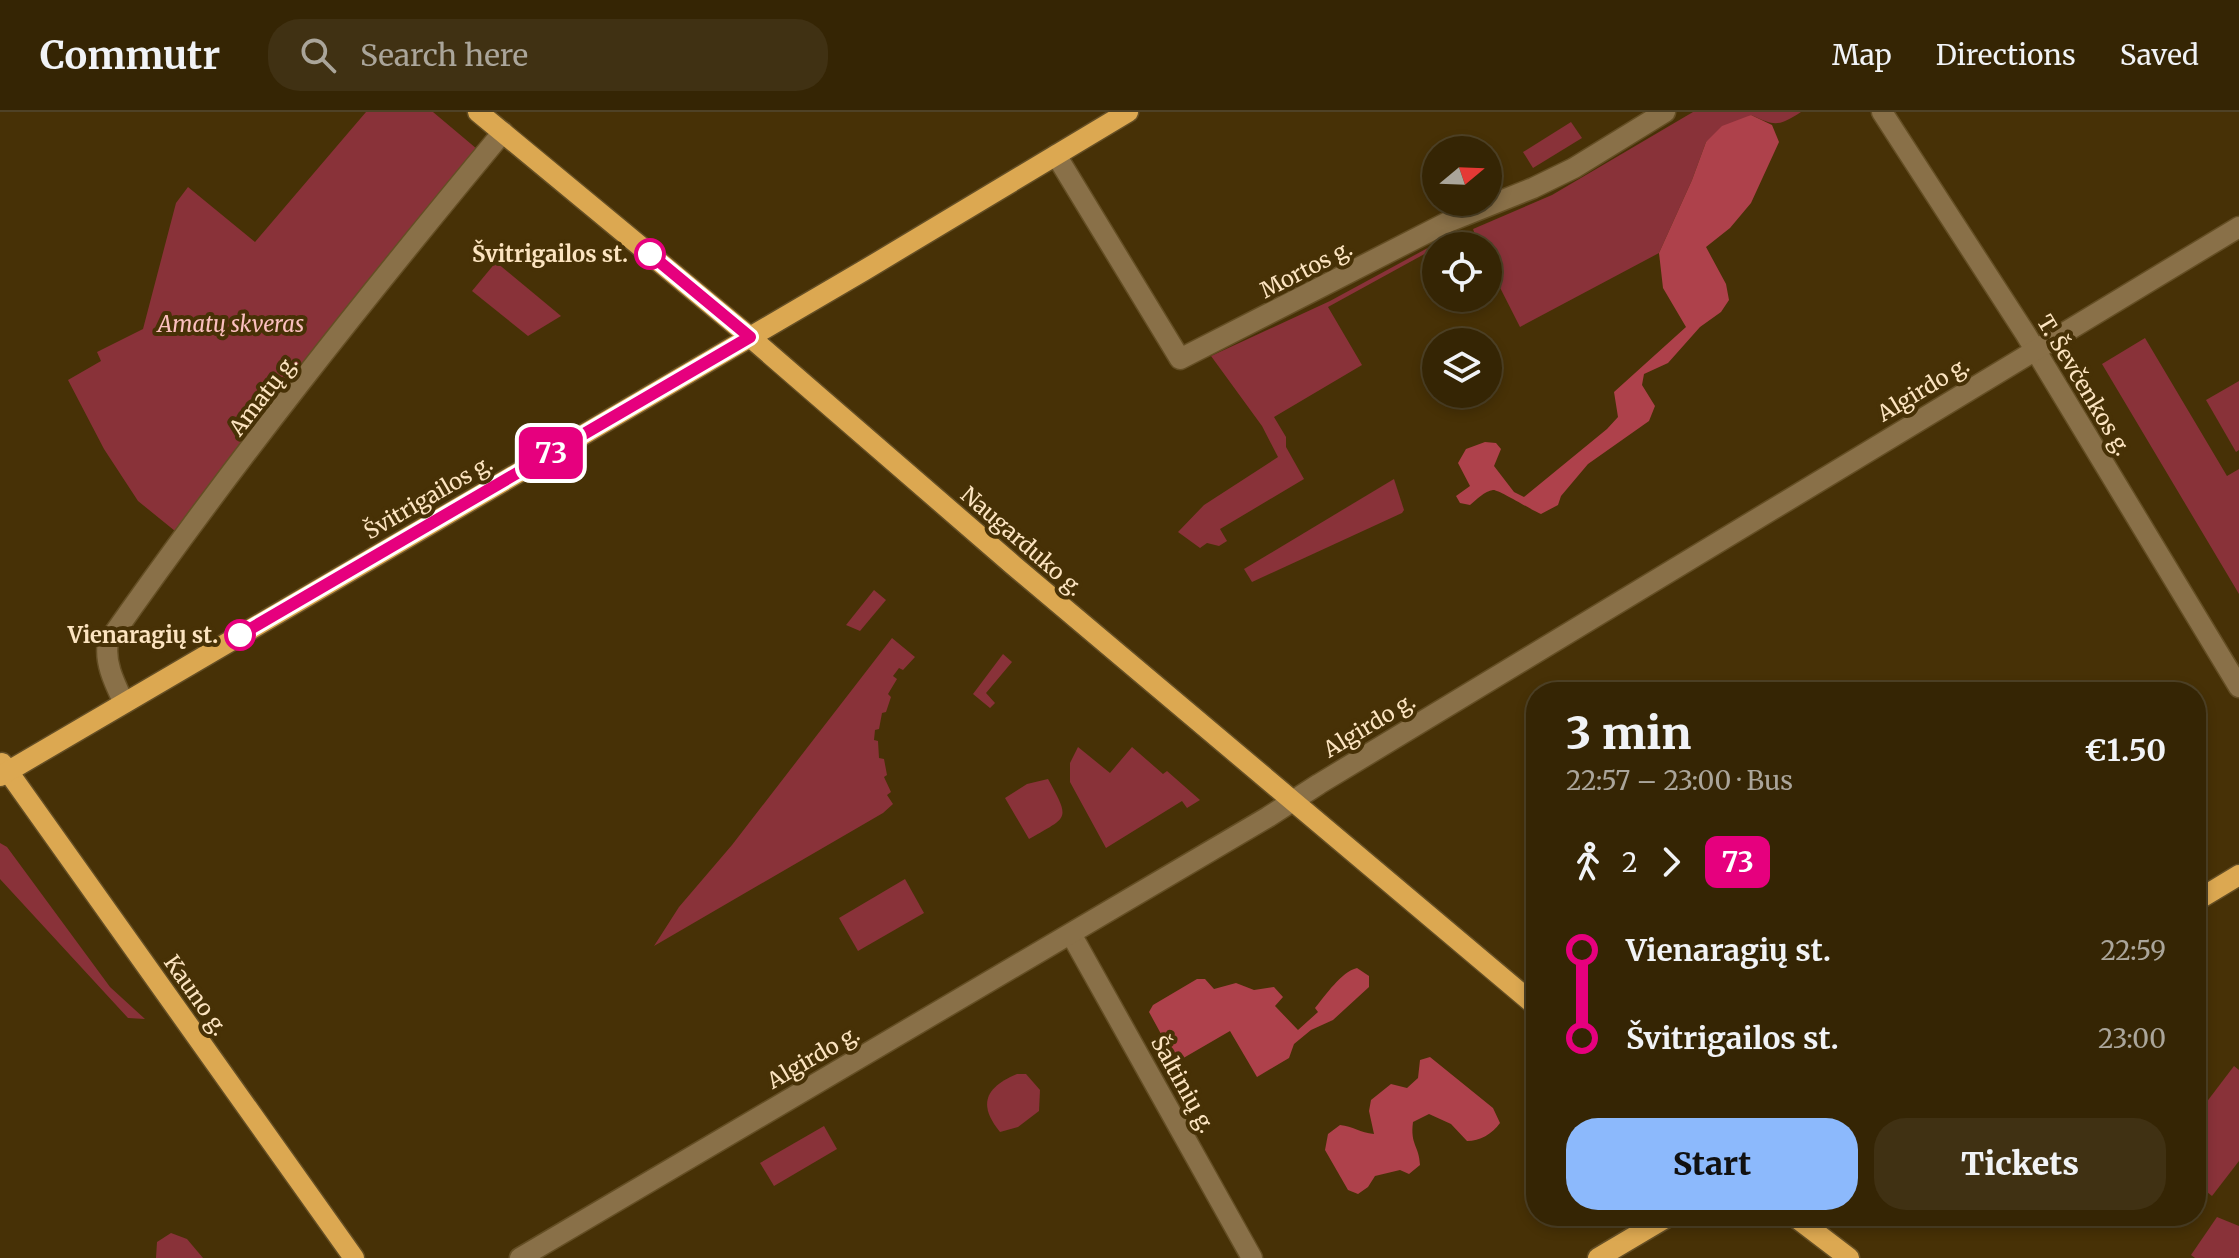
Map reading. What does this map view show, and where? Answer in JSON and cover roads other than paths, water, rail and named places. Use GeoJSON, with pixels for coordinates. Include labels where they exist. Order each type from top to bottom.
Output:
{"type":"FeatureCollection","features":[{"type":"Feature","properties":{"kind":"main road","name":"Naugarduko g."},"geometry":{"type":"LineString","coordinates":[[478,112],[750,337],[980,537],[1526,998]]}},
{"type":"Feature","properties":{"kind":"main road","name":"Švitrigailos g."},"geometry":{"type":"LineString","coordinates":[[3,769],[124,703],[1128,112]]}},
{"type":"Feature","properties":{"kind":"main road","name":"Kauno g."},"geometry":{"type":"LineString","coordinates":[[3,769],[354,1258]]}},
{"type":"Feature","properties":{"kind":"main road"},"geometry":{"type":"LineString","coordinates":[[2206,895],[2239,875]]}},
{"type":"Feature","properties":{"kind":"main road"},"geometry":{"type":"LineString","coordinates":[[1598,1258],[1652,1226]]}},
{"type":"Feature","properties":{"kind":"main road"},"geometry":{"type":"LineString","coordinates":[[1807,1226],[1849,1258]]}},
{"type":"Feature","properties":{"kind":"street","name":"Mortos g."},"geometry":{"type":"LineString","coordinates":[[1056,155],[1180,359],[1448,222],[1574,168],[1665,112]]}},
{"type":"Feature","properties":{"kind":"street","name":"T. Ševčenkos g."},"geometry":{"type":"LineString","coordinates":[[1882,112],[2035,350],[2239,687]]}},
{"type":"Feature","properties":{"kind":"street","name":"Amatų g."},"geometry":{"type":"LineString","coordinates":[[124,703],[110,671],[106,653],[108,642],[290,399],[503,132]]}},
{"type":"Feature","properties":{"kind":"street","name":"Algirdo g."},"geometry":{"type":"LineString","coordinates":[[520,1258],[1293,801],[2239,227]]}},
{"type":"Feature","properties":{"kind":"street","name":"Šaltinių g."},"geometry":{"type":"LineString","coordinates":[[1071,934],[1252,1258]]}},
{"type":"Feature","properties":{"kind":"place","name":"Švitrigailos st."},"geometry":{"type":"Point","coordinates":[650,254]}},
{"type":"Feature","properties":{"kind":"place","name":"Vienaragių st."},"geometry":{"type":"Point","coordinates":[240,635]}},
{"type":"Feature","properties":{"kind":"park label","name":"Amatų skveras"},"geometry":{"type":"Point","coordinates":[231,324]}}]}
